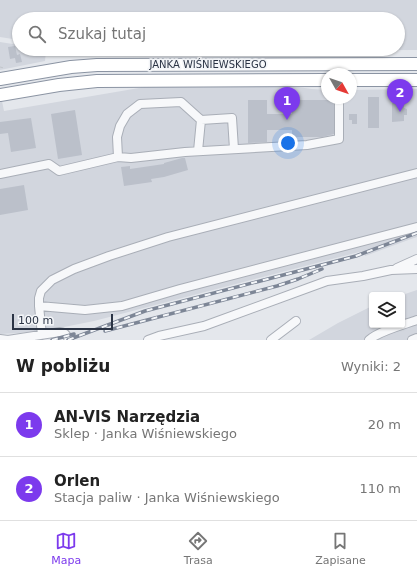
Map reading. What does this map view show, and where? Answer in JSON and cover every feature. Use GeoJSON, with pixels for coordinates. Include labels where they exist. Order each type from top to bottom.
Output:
{"type":"FeatureCollection","features":[{"type":"Feature","properties":{"kind":"highway","name":"JANKA WIŚNIEWSKIEGO"},"geometry":{"type":"LineString","coordinates":[[0,79],[97,64],[417,64]]}},
{"type":"Feature","properties":{"kind":"highway","name":"JANKA WIŚNIEWSKIEGO"},"geometry":{"type":"LineString","coordinates":[[0,95],[59,85],[104,80],[321,80]]}},
{"type":"Feature","properties":{"kind":"highway"},"geometry":{"type":"LineString","coordinates":[[357,80],[417,80]]}},
{"type":"Feature","properties":{"kind":"lane"},"geometry":{"type":"LineString","coordinates":[[118,158],[117,137],[120,126],[127,114],[140,104],[181,102],[201,120],[232,118],[234,149]]}},
{"type":"Feature","properties":{"kind":"lane"},"geometry":{"type":"LineString","coordinates":[[0,174],[49,164],[59,171],[118,158],[307,145],[339,138],[339,104]]}},
{"type":"Feature","properties":{"kind":"lane"},"geometry":{"type":"LineString","coordinates":[[198,152],[201,120]]}},
{"type":"Feature","properties":{"kind":"lane"},"geometry":{"type":"LineString","coordinates":[[42,335],[39,306],[41,291],[52,280],[74,269],[168,237],[417,173]]}},
{"type":"Feature","properties":{"kind":"lane"},"geometry":{"type":"LineString","coordinates":[[39,306],[85,310],[122,306],[187,287],[417,227]]}},
{"type":"Feature","properties":{"kind":"lane"},"geometry":{"type":"LineString","coordinates":[[391,270],[417,259]]}},
{"type":"Feature","properties":{"kind":"lane"},"geometry":{"type":"LineString","coordinates":[[148,340],[158,336],[204,326],[327,281],[391,270],[417,269]]}},
{"type":"Feature","properties":{"kind":"lane"},"geometry":{"type":"LineString","coordinates":[[369,340],[372,337],[417,320]]}},
{"type":"Feature","properties":{"kind":"lane"},"geometry":{"type":"LineString","coordinates":[[271,340],[296,321]]}},
{"type":"Feature","properties":{"kind":"lane"},"geometry":{"type":"LineString","coordinates":[[0,339],[8,340],[63,332],[66,333],[69,340]]}},
{"type":"Feature","properties":{"kind":"lane"},"geometry":{"type":"LineString","coordinates":[[412,340],[417,338]]}},
{"type":"Feature","properties":{"kind":"shaded area"},"geometry":{"type":"Polygon","coordinates":[[[0,0],[417,0],[417,50],[405,50],[405,12],[12,12],[12,39],[0,37],[0,0]]]}},
{"type":"Feature","properties":{"kind":"shaded area"},"geometry":{"type":"Polygon","coordinates":[[[0,42],[12,44],[12,56],[46,56],[45,61],[0,70],[0,42]]]}},
{"type":"Feature","properties":{"kind":"shaded area"},"geometry":{"type":"Polygon","coordinates":[[[290,86],[321,90],[321,104],[357,104],[357,90],[417,89],[417,237],[365,256],[363,251],[94,321],[59,328],[0,334],[0,101],[2,101],[4,111],[145,87],[290,86]]]}},
{"type":"Feature","properties":{"kind":"shaded area"},"geometry":{"type":"Polygon","coordinates":[[[417,290],[417,340],[309,340],[369,308],[369,328],[405,328],[405,294],[417,290]]]}},
{"type":"Feature","properties":{"kind":"building"},"geometry":{"type":"Polygon","coordinates":[[[12,46],[12,56],[20,56],[22,62],[16,63],[15,58],[10,59],[8,47],[12,46]]]}},
{"type":"Feature","properties":{"kind":"building"},"geometry":{"type":"Polygon","coordinates":[[[368,97],[379,97],[379,128],[368,128],[368,97]]]}},
{"type":"Feature","properties":{"kind":"building"},"geometry":{"type":"Polygon","coordinates":[[[248,100],[267,100],[267,114],[292,114],[292,100],[321,100],[321,104],[334,104],[334,134],[322,137],[292,137],[292,130],[267,130],[267,142],[248,143],[248,100]]]}},
{"type":"Feature","properties":{"kind":"building"},"geometry":{"type":"Polygon","coordinates":[[[392,103],[404,103],[404,108],[407,109],[407,115],[404,115],[404,121],[392,122],[392,103]]]}},
{"type":"Feature","properties":{"kind":"building"},"geometry":{"type":"Polygon","coordinates":[[[75,110],[82,155],[58,159],[51,114],[75,110]]]}},
{"type":"Feature","properties":{"kind":"building"},"geometry":{"type":"Polygon","coordinates":[[[349,114],[357,114],[357,124],[352,124],[352,120],[349,120],[349,114]]]}},
{"type":"Feature","properties":{"kind":"building"},"geometry":{"type":"Polygon","coordinates":[[[31,118],[36,148],[11,152],[8,133],[0,134],[0,122],[31,118]]]}},
{"type":"Feature","properties":{"kind":"building"},"geometry":{"type":"Polygon","coordinates":[[[185,158],[188,170],[151,179],[152,182],[124,186],[121,167],[130,166],[130,169],[164,164],[185,158]]]}},
{"type":"Feature","properties":{"kind":"building"},"geometry":{"type":"Polygon","coordinates":[[[24,185],[28,210],[0,215],[0,189],[24,185]]]}},
{"type":"Feature","properties":{"kind":"railway"},"geometry":{"type":"LineString","coordinates":[[68,340],[145,311],[356,256],[417,233]]}},
{"type":"Feature","properties":{"kind":"railway"},"geometry":{"type":"LineString","coordinates":[[105,331],[277,286],[322,269]]}},
{"type":"Feature","properties":{"kind":"railway"},"geometry":{"type":"LineString","coordinates":[[52,340],[74,334]]}},
{"type":"Feature","properties":{"kind":"place","name":"Orlen"},"geometry":{"type":"Point","coordinates":[400,112]}},
{"type":"Feature","properties":{"kind":"place","name":"AN-VIS Narzędzia"},"geometry":{"type":"Point","coordinates":[287,120]}}]}
